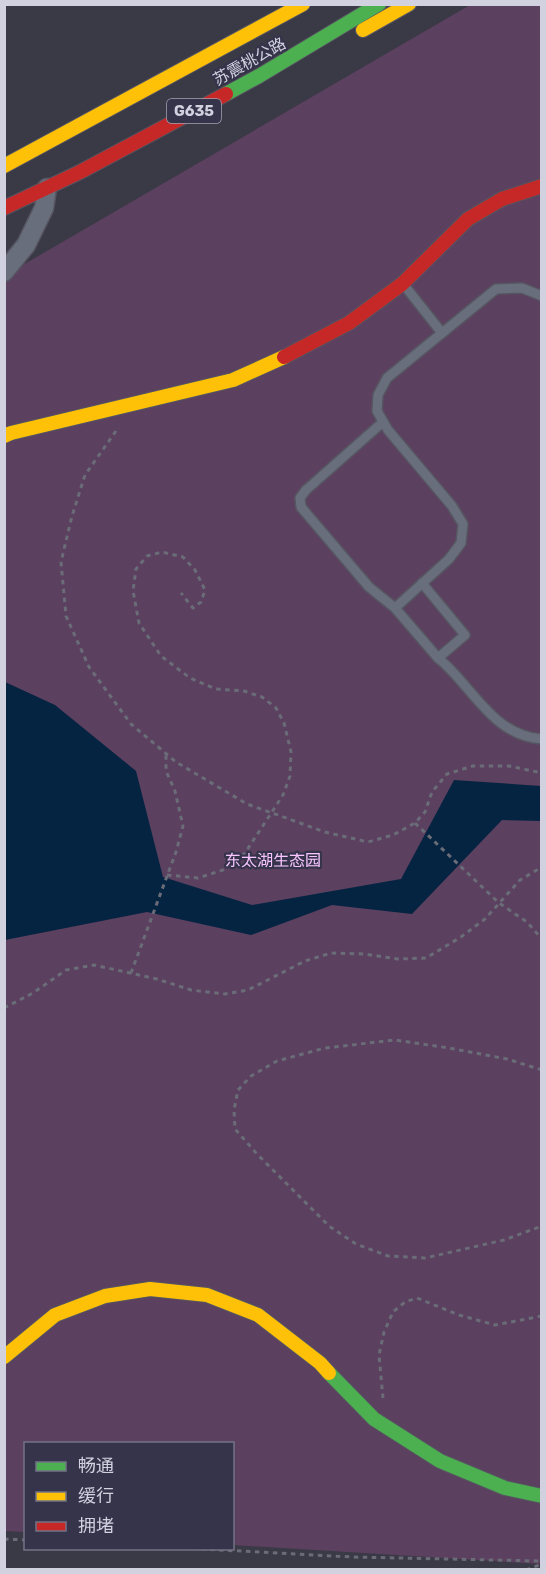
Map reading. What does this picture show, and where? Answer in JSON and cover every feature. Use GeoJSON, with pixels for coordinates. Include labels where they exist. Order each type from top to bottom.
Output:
{"type":"FeatureCollection","features":[{"type":"Feature","properties":{"kind":"main road"},"geometry":{"type":"LineString","coordinates":[[117,105],[274,4]]}},
{"type":"Feature","properties":{"kind":"main road","name":"苏震桃公路"},"geometry":{"type":"LineString","coordinates":[[4,166],[303,4]]}},
{"type":"Feature","properties":{"kind":"main road","name":"苏震桃公路"},"geometry":{"type":"LineString","coordinates":[[4,208],[81,172],[259,76],[379,4]]}},
{"type":"Feature","properties":{"kind":"main road"},"geometry":{"type":"LineString","coordinates":[[199,108],[285,74],[409,4]]}},
{"type":"Feature","properties":{"kind":"main road"},"geometry":{"type":"LineString","coordinates":[[4,436],[233,380],[298,351],[349,323],[402,284],[468,219],[502,199],[542,186]]}},
{"type":"Feature","properties":{"kind":"main road"},"geometry":{"type":"LineString","coordinates":[[4,1357],[55,1315],[105,1296],[150,1289],[207,1295],[258,1316],[320,1363],[375,1419],[440,1461],[505,1488],[542,1496]]}},
{"type":"Feature","properties":{"kind":"street"},"geometry":{"type":"LineString","coordinates":[[4,272],[26,245],[44,207],[47,188]]}},
{"type":"Feature","properties":{"kind":"lane"},"geometry":{"type":"LineString","coordinates":[[402,284],[442,333]]}},
{"type":"Feature","properties":{"kind":"lane"},"geometry":{"type":"LineString","coordinates":[[395,608],[449,560],[461,543],[463,524],[452,506],[383,422],[377,411],[378,395],[387,378],[496,289],[522,288],[542,296]]}},
{"type":"Feature","properties":{"kind":"lane"},"geometry":{"type":"LineString","coordinates":[[383,422],[306,490],[300,498],[301,507],[369,587],[395,608],[483,708],[500,723],[518,734],[542,739]]}},
{"type":"Feature","properties":{"kind":"lane"},"geometry":{"type":"LineString","coordinates":[[422,583],[465,635],[438,658]]}},
{"type":"Feature","properties":{"kind":"path"},"geometry":{"type":"LineString","coordinates":[[122,427],[114,433],[85,475],[72,516],[60,562],[66,616],[88,666],[131,724],[176,762],[247,804],[325,832],[368,842],[393,835],[415,823],[425,812],[432,792],[447,774],[473,766],[509,766],[542,773]]}},
{"type":"Feature","properties":{"kind":"path"},"geometry":{"type":"LineString","coordinates":[[168,875],[198,878],[226,869],[245,853],[283,795],[290,776],[291,752],[284,723],[276,708],[262,697],[244,691],[216,689],[190,678],[161,656],[139,623],[132,591],[135,568],[147,556],[162,552],[183,557],[195,570],[205,590],[201,602],[193,608],[181,593]]}},
{"type":"Feature","properties":{"kind":"path"},"geometry":{"type":"LineString","coordinates":[[131,973],[168,875],[183,826],[175,791],[166,771],[166,753]]}},
{"type":"Feature","properties":{"kind":"path"},"geometry":{"type":"LineString","coordinates":[[415,823],[500,903],[527,922],[542,939]]}},
{"type":"Feature","properties":{"kind":"path"},"geometry":{"type":"LineString","coordinates":[[4,1008],[33,993],[66,970],[94,965],[157,979],[191,990],[225,994],[248,990],[304,961],[331,954],[364,954],[399,959],[426,958],[485,919],[520,880],[542,867]]}},
{"type":"Feature","properties":{"kind":"path"},"geometry":{"type":"LineString","coordinates":[[542,1070],[484,1054],[395,1040],[325,1048],[277,1061],[251,1076],[238,1090],[234,1110],[235,1128],[257,1154],[329,1226],[356,1244],[377,1252],[388,1256],[425,1258],[504,1240],[542,1226]]}},
{"type":"Feature","properties":{"kind":"path"},"geometry":{"type":"LineString","coordinates":[[375,1419],[383,1397],[379,1355],[384,1332],[393,1312],[405,1302],[417,1298],[459,1316],[495,1325],[542,1317]]}},
{"type":"Feature","properties":{"kind":"path"},"geometry":{"type":"LineString","coordinates":[[4,1539],[24,1540]]}},
{"type":"Feature","properties":{"kind":"path"},"geometry":{"type":"LineString","coordinates":[[221,1550],[542,1563]]}},
{"type":"Feature","properties":{"kind":"path"},"geometry":{"type":"LineString","coordinates":[[526,1569],[542,1563]]}},
{"type":"Feature","properties":{"kind":"green space","name":"东太湖生态园"},"geometry":{"type":"Polygon","coordinates":[[[470,5],[541,5],[541,1564],[234,1545],[234,1442],[24,1442],[24,1532],[5,1531],[4,276],[470,5]]]}},
{"type":"Feature","properties":{"kind":"water"},"geometry":{"type":"Polygon","coordinates":[[[5,682],[55,705],[136,771],[163,877],[252,905],[401,879],[454,780],[541,786],[541,821],[502,820],[412,914],[332,905],[251,935],[147,912],[5,940],[5,682]]]}},
{"type":"Feature","properties":{"kind":"traffic: fast"},"geometry":{"type":"LineString","coordinates":[[226,94],[379,4]]}},
{"type":"Feature","properties":{"kind":"traffic: fast"},"geometry":{"type":"LineString","coordinates":[[329,1373],[374,1419],[440,1461],[505,1488],[542,1496]]}},
{"type":"Feature","properties":{"kind":"traffic: slow"},"geometry":{"type":"LineString","coordinates":[[4,166],[303,4]]}},
{"type":"Feature","properties":{"kind":"traffic: slow"},"geometry":{"type":"LineString","coordinates":[[363,30],[409,4]]}},
{"type":"Feature","properties":{"kind":"traffic: slow"},"geometry":{"type":"LineString","coordinates":[[4,436],[233,380],[284,357]]}},
{"type":"Feature","properties":{"kind":"traffic: slow"},"geometry":{"type":"LineString","coordinates":[[4,1357],[55,1315],[105,1296],[150,1289],[207,1295],[258,1315],[320,1363],[329,1373]]}},
{"type":"Feature","properties":{"kind":"traffic: jam"},"geometry":{"type":"LineString","coordinates":[[4,208],[80,172],[226,94]]}},
{"type":"Feature","properties":{"kind":"traffic: jam"},"geometry":{"type":"LineString","coordinates":[[284,357],[349,323],[402,284],[468,219],[502,199],[542,186]]}}]}
